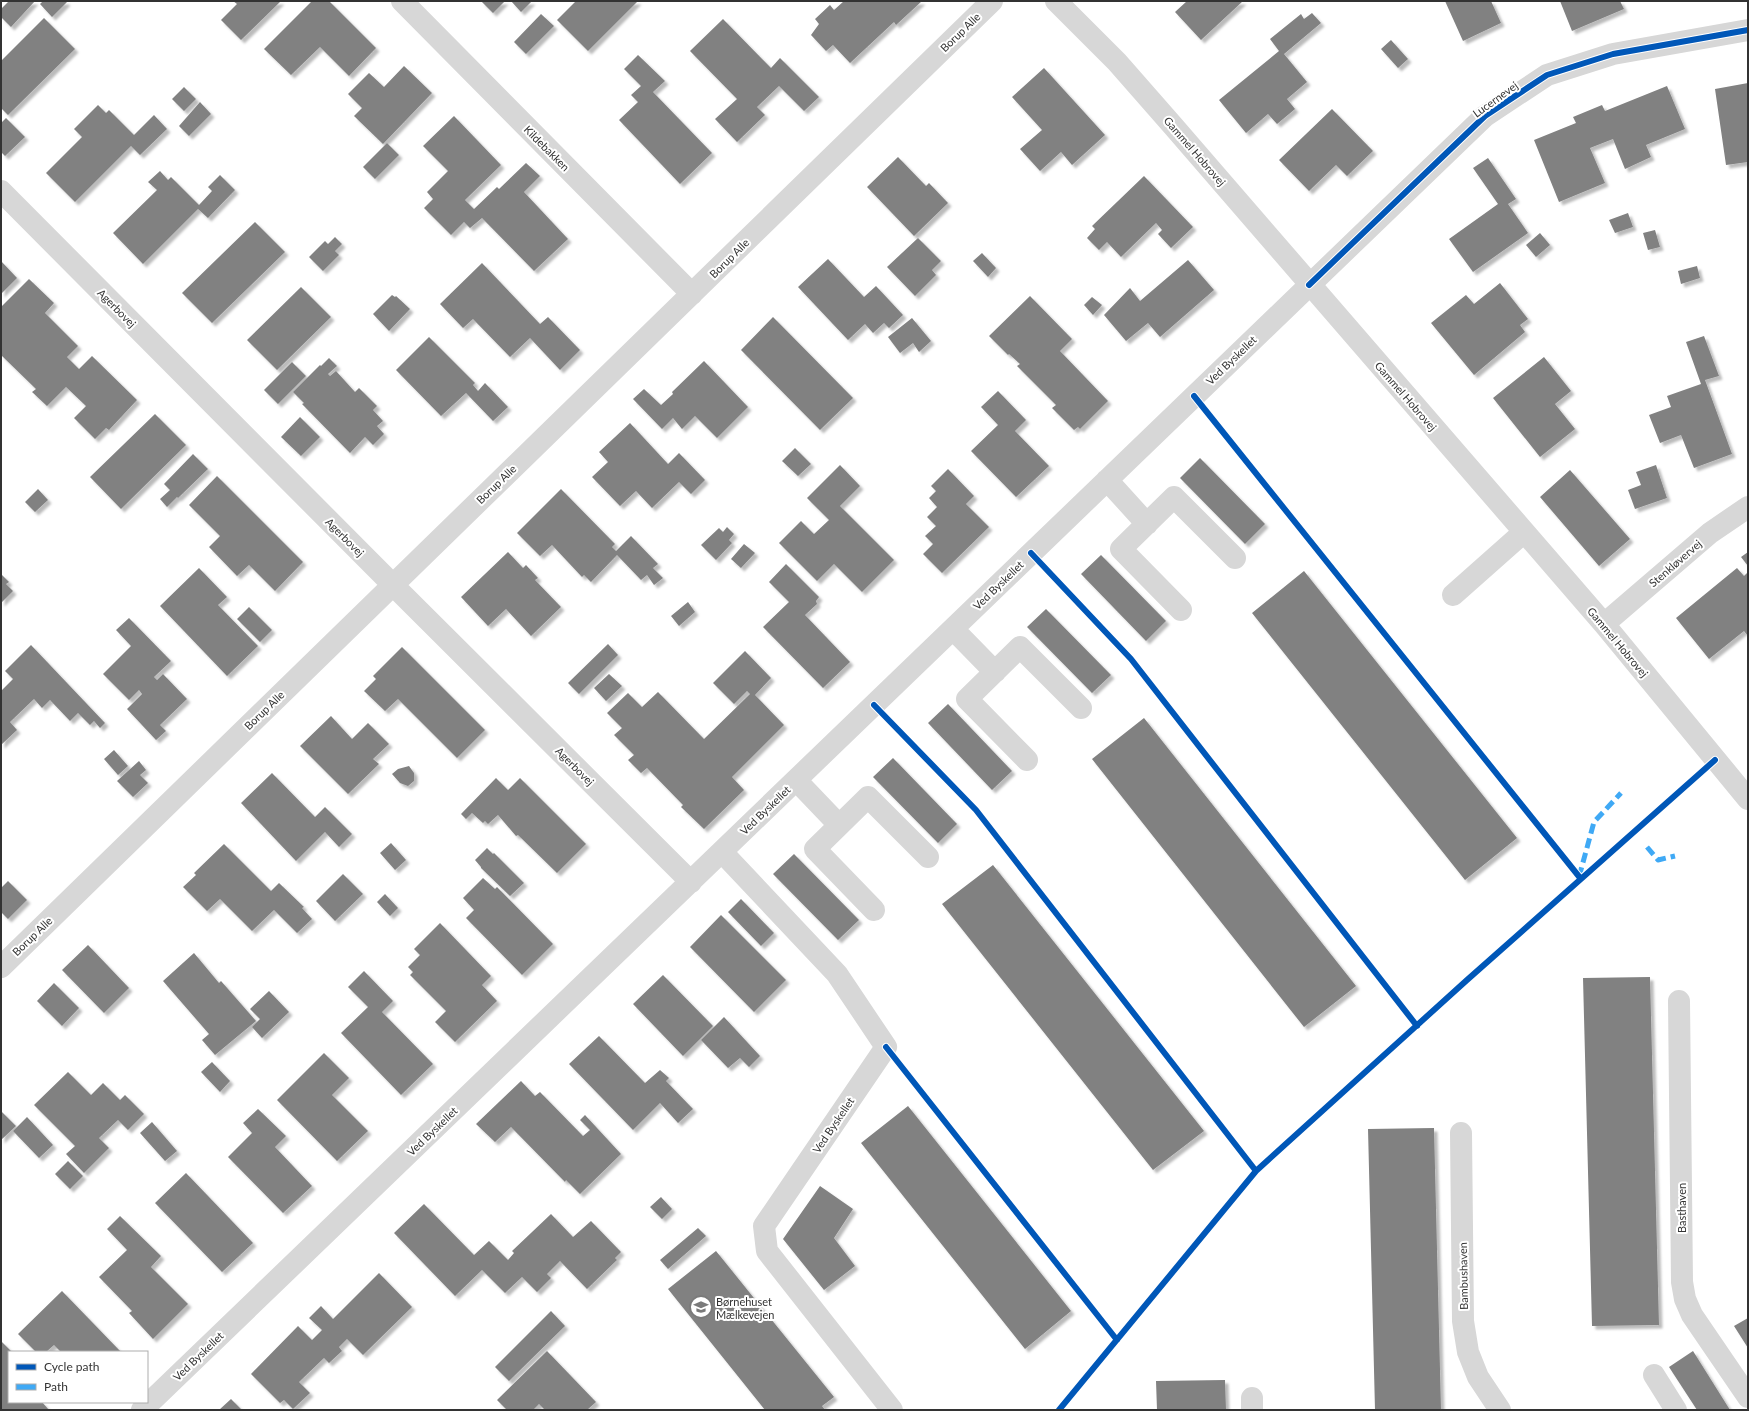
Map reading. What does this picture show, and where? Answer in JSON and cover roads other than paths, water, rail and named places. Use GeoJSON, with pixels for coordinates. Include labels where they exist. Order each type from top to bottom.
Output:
{"type":"FeatureCollection","features":[{"type":"Feature","properties":{"kind":"street","name":"Kildebakken"},"geometry":{"type":"LineString","coordinates":[[402,1],[692,294]]}},
{"type":"Feature","properties":{"kind":"street","name":"Borup Alle"},"geometry":{"type":"LineString","coordinates":[[1,967],[992,1]]}},
{"type":"Feature","properties":{"kind":"street","name":"Gammel Hobrovej"},"geometry":{"type":"LineString","coordinates":[[1056,1],[1117,62],[1604,624],[1748,799]]}},
{"type":"Feature","properties":{"kind":"street","name":"Lucernevej"},"geometry":{"type":"LineString","coordinates":[[1309,285],[1485,116],[1547,75],[1612,54],[1748,30]]}},
{"type":"Feature","properties":{"kind":"street","name":"Agerbovej"},"geometry":{"type":"LineString","coordinates":[[1,191],[392,585],[691,882]]}},
{"type":"Feature","properties":{"kind":"street","name":"Ved Byskellet"},"geometry":{"type":"LineString","coordinates":[[142,1410],[1309,285]]}},
{"type":"Feature","properties":{"kind":"street"},"geometry":{"type":"LineString","coordinates":[[1107,480],[1147,524]]}},
{"type":"Feature","properties":{"kind":"street"},"geometry":{"type":"LineString","coordinates":[[1181,610],[1121,549],[1174,497],[1235,558]]}},
{"type":"Feature","properties":{"kind":"street","name":"Stenkløvervej"},"geometry":{"type":"LineString","coordinates":[[1604,624],[1710,533],[1748,507]]}},
{"type":"Feature","properties":{"kind":"street"},"geometry":{"type":"LineString","coordinates":[[1453,595],[1524,532]]}},
{"type":"Feature","properties":{"kind":"street"},"geometry":{"type":"LineString","coordinates":[[953,629],[995,672]]}},
{"type":"Feature","properties":{"kind":"street"},"geometry":{"type":"LineString","coordinates":[[1027,760],[967,699],[1020,647],[1080,708]]}},
{"type":"Feature","properties":{"kind":"street"},"geometry":{"type":"LineString","coordinates":[[796,780],[839,825]]}},
{"type":"Feature","properties":{"kind":"street"},"geometry":{"type":"LineString","coordinates":[[874,910],[815,849],[839,825],[868,797],[928,857]]}},
{"type":"Feature","properties":{"kind":"street","name":"Ved Byskellet"},"geometry":{"type":"LineString","coordinates":[[722,852],[837,974],[886,1047],[764,1226],[766,1251],[892,1410]]}},
{"type":"Feature","properties":{"kind":"street","name":"Basthaven"},"geometry":{"type":"LineString","coordinates":[[1679,1001],[1682,1282],[1685,1299],[1692,1314],[1748,1397]]}},
{"type":"Feature","properties":{"kind":"street","name":"Bambushaven"},"geometry":{"type":"LineString","coordinates":[[1461,1133],[1463,1321],[1468,1352],[1478,1377],[1500,1410]]}},
{"type":"Feature","properties":{"kind":"street"},"geometry":{"type":"LineString","coordinates":[[1654,1375],[1676,1410]]}},
{"type":"Feature","properties":{"kind":"place","name":"Børnehuset Mælkevejen"},"geometry":{"type":"Point","coordinates":[701,1307]}}]}
